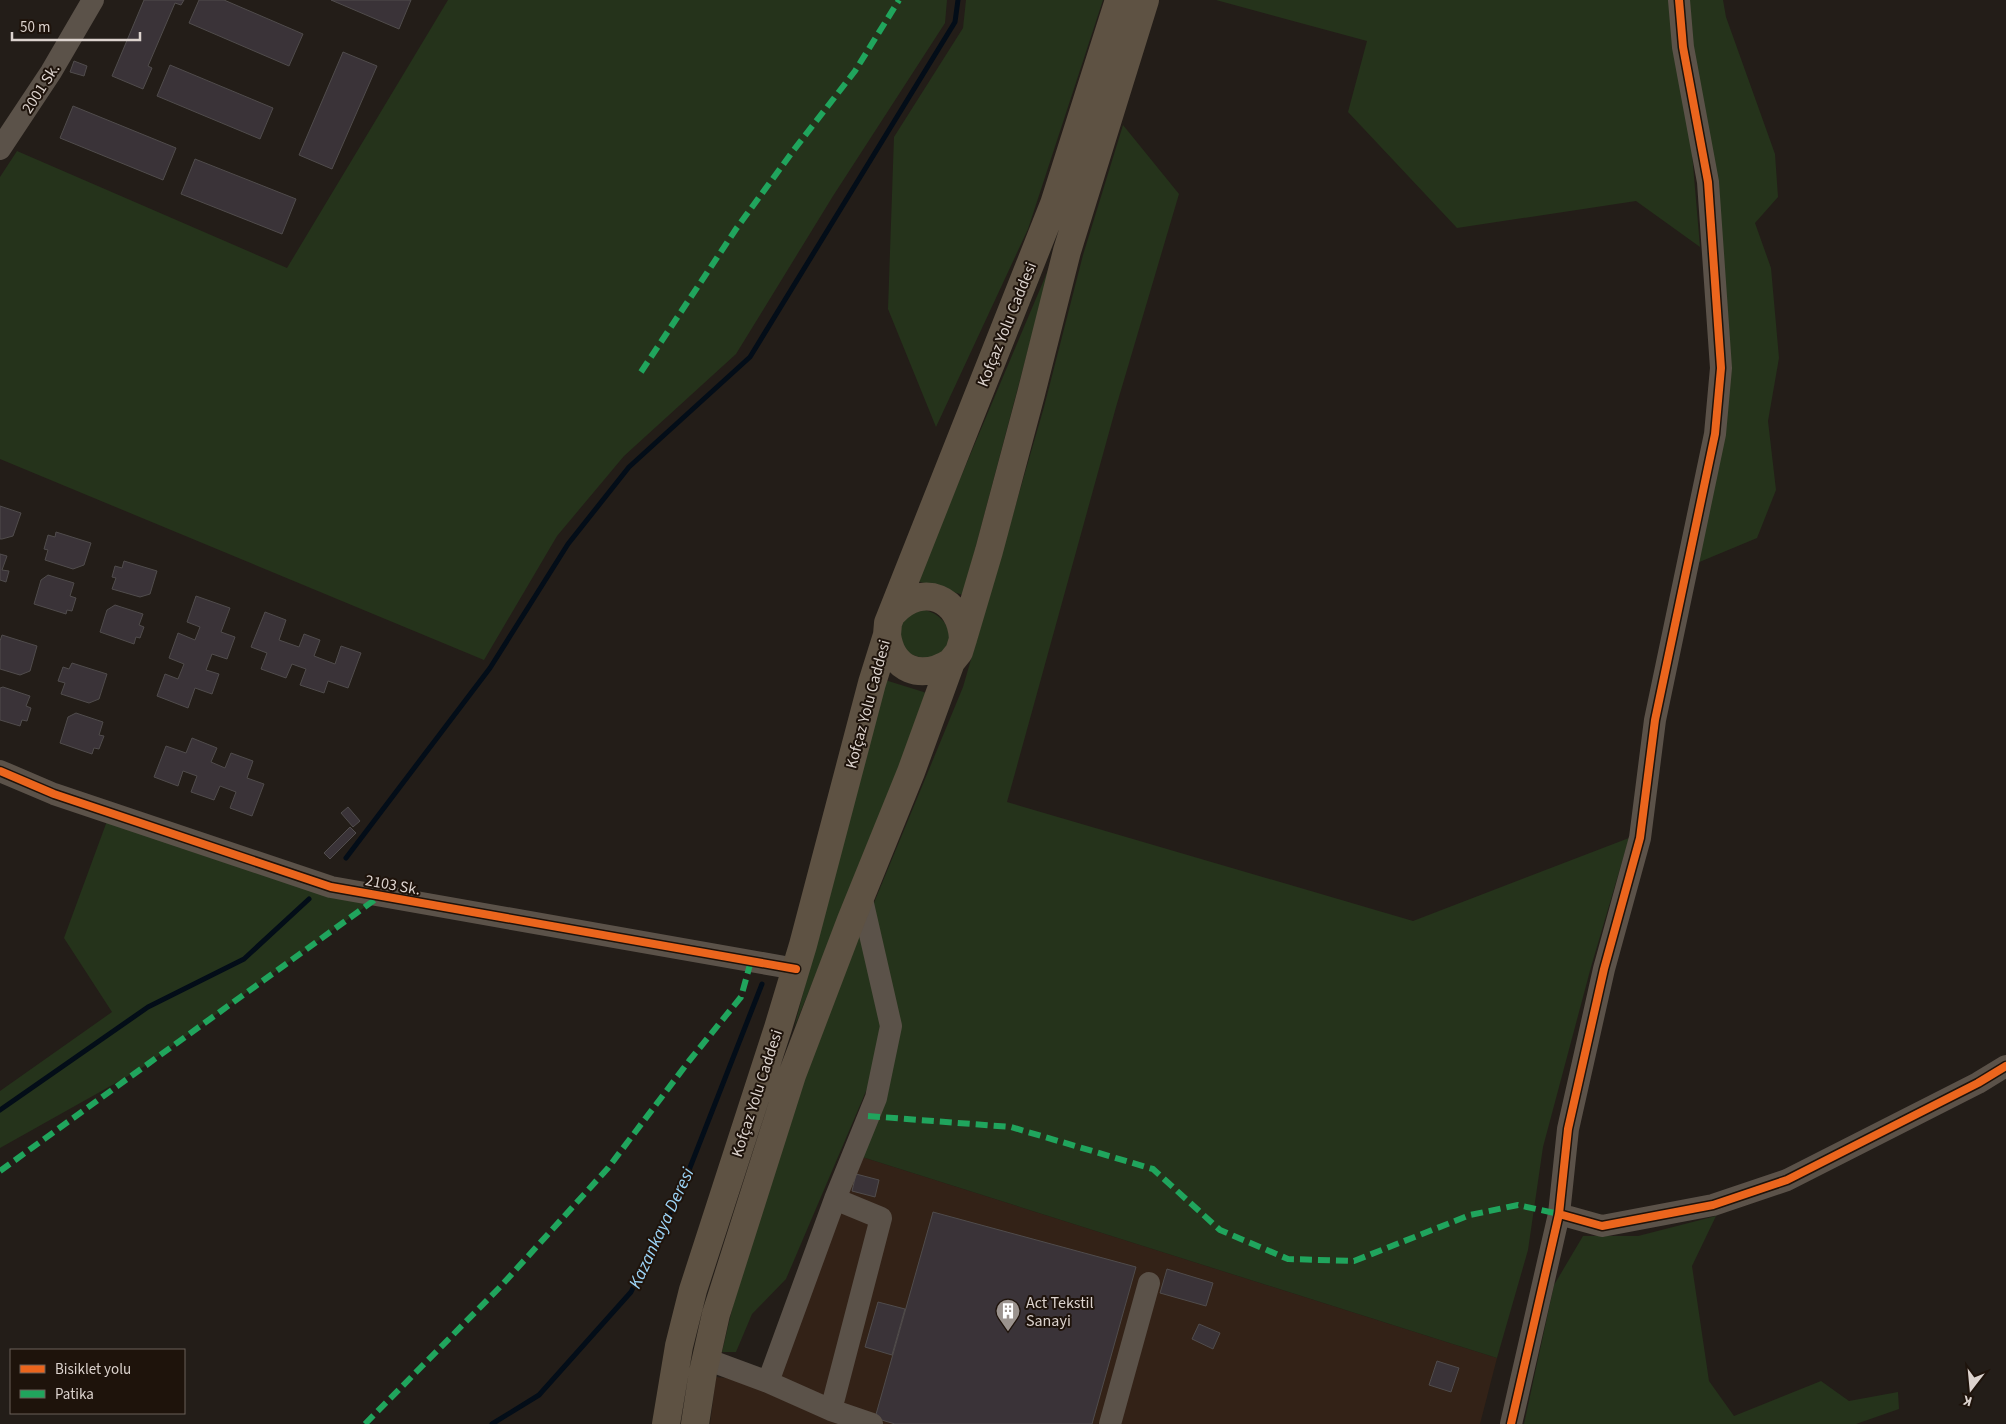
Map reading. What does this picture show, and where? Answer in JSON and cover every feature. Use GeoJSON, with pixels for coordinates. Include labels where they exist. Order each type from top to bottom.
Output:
{"type":"FeatureCollection","features":[{"type":"Feature","properties":{"kind":"main road","name":"Kofçaz Yolu Caddesi"},"geometry":{"type":"LineString","coordinates":[[666,1424],[679,1346],[693,1290],[796,969],[890,623],[903,583],[1054,204],[1119,0]]}},
{"type":"Feature","properties":{"kind":"main road","name":"Kofçaz Yolu Caddesi"},"geometry":{"type":"LineString","coordinates":[[695,1424],[716,1314],[788,1085],[811,1021],[911,772],[957,651],[1006,486],[1067,251],[1145,0]]}},
{"type":"Feature","properties":{"kind":"main road"},"geometry":{"type":"LineString","coordinates":[[925,596],[937,598],[948,604],[957,614],[962,626],[957,651],[940,669],[927,672],[914,670],[903,665],[894,657],[888,646],[890,623],[902,603],[913,598],[925,596]]}},
{"type":"Feature","properties":{"kind":"street","name":"2001 Sk."},"geometry":{"type":"LineString","coordinates":[[0,150],[51,72],[93,0]]}},
{"type":"Feature","properties":{"kind":"street"},"geometry":{"type":"LineString","coordinates":[[1512,1424],[1559,1214],[1570,1120],[1604,969],[1640,838],[1654,720],[1715,434],[1721,368],[1708,182],[1683,47],[1679,0]]}},
{"type":"Feature","properties":{"kind":"street","name":"2103 Sk."},"geometry":{"type":"LineString","coordinates":[[0,771],[54,794],[331,888],[796,969]]}},
{"type":"Feature","properties":{"kind":"street"},"geometry":{"type":"LineString","coordinates":[[768,1382],[835,1199],[876,1098],[891,1026],[861,894]]}},
{"type":"Feature","properties":{"kind":"street"},"geometry":{"type":"LineString","coordinates":[[1559,1214],[1602,1226],[1713,1205],[1787,1180],[1978,1083],[2006,1066]]}},
{"type":"Feature","properties":{"kind":"street"},"geometry":{"type":"LineString","coordinates":[[831,1410],[882,1218],[835,1199]]}},
{"type":"Feature","properties":{"kind":"street"},"geometry":{"type":"LineString","coordinates":[[1110,1424],[1149,1283]]}},
{"type":"Feature","properties":{"kind":"street"},"geometry":{"type":"LineString","coordinates":[[706,1359],[768,1382],[831,1410],[872,1424]]}},
{"type":"Feature","properties":{"kind":"shaded area"},"geometry":{"type":"Polygon","coordinates":[[[856,1155],[1497,1358],[1480,1424],[710,1424],[716,1377],[768,1382],[856,1155]]]}},
{"type":"Feature","properties":{"kind":"green space"},"geometry":{"type":"Polygon","coordinates":[[[448,0],[947,0],[945,23],[833,196],[736,354],[624,456],[557,536],[484,660],[0,459],[0,177],[17,151],[287,268],[448,0]]]}},
{"type":"Feature","properties":{"kind":"green space"},"geometry":{"type":"Polygon","coordinates":[[[966,0],[1103,0],[1028,229],[936,427],[888,309],[894,137],[963,28],[966,0]]]}},
{"type":"Feature","properties":{"kind":"green space"},"geometry":{"type":"Polygon","coordinates":[[[1216,0],[1674,0],[1692,153],[1700,247],[1636,201],[1457,228],[1348,112],[1367,41],[1216,0]]]}},
{"type":"Feature","properties":{"kind":"green space"},"geometry":{"type":"Polygon","coordinates":[[[1686,0],[1723,0],[1726,17],[1775,154],[1778,197],[1755,223],[1771,268],[1779,358],[1768,421],[1776,490],[1757,538],[1697,563],[1723,435],[1686,0]]]}},
{"type":"Feature","properties":{"kind":"green space"},"geometry":{"type":"Polygon","coordinates":[[[1123,125],[1179,194],[1116,407],[1007,802],[1413,921],[1629,838],[1591,967],[1543,1147],[1528,1250],[1497,1358],[856,1155],[896,1026],[871,910],[963,687],[1044,407],[1083,255],[1123,125]]]}},
{"type":"Feature","properties":{"kind":"green space"},"geometry":{"type":"Polygon","coordinates":[[[1051,263],[963,595],[917,581],[1051,263]]]}},
{"type":"Feature","properties":{"kind":"green space"},"geometry":{"type":"Polygon","coordinates":[[[924,610],[937,615],[942,620],[947,626],[950,639],[943,652],[929,660],[906,653],[899,632],[900,625],[905,619],[912,614],[924,610]]]}},
{"type":"Feature","properties":{"kind":"green space"},"geometry":{"type":"Polygon","coordinates":[[[885,680],[930,694],[794,1028],[885,680]]]}},
{"type":"Feature","properties":{"kind":"green space"},"geometry":{"type":"Polygon","coordinates":[[[107,821],[369,904],[139,1070],[0,1148],[0,1091],[112,1012],[64,938],[107,821]]]}},
{"type":"Feature","properties":{"kind":"green space"},"geometry":{"type":"Polygon","coordinates":[[[860,931],[881,1017],[875,1070],[786,1279],[752,1314],[736,1352],[722,1352],[746,1250],[803,1083],[860,931]]]}},
{"type":"Feature","properties":{"kind":"green space"},"geometry":{"type":"Polygon","coordinates":[[[1716,1216],[1692,1266],[1709,1381],[1734,1416],[1821,1381],[1849,1401],[1898,1392],[1899,1409],[1856,1424],[1524,1424],[1554,1285],[1583,1236],[1638,1236],[1716,1216]]]}},
{"type":"Feature","properties":{"kind":"building"},"geometry":{"type":"Polygon","coordinates":[[[144,0],[184,0],[181,5],[175,3],[148,66],[152,68],[143,89],[112,76],[144,0]]]}},
{"type":"Feature","properties":{"kind":"building"},"geometry":{"type":"Polygon","coordinates":[[[199,0],[224,0],[303,34],[289,66],[189,23],[199,0]]]}},
{"type":"Feature","properties":{"kind":"building"},"geometry":{"type":"Polygon","coordinates":[[[331,0],[411,0],[399,29],[331,0]]]}},
{"type":"Feature","properties":{"kind":"building"},"geometry":{"type":"Polygon","coordinates":[[[343,52],[377,66],[332,169],[299,155],[343,52]]]}},
{"type":"Feature","properties":{"kind":"building"},"geometry":{"type":"Polygon","coordinates":[[[74,61],[87,66],[84,76],[70,72],[74,61]]]}},
{"type":"Feature","properties":{"kind":"building"},"geometry":{"type":"Polygon","coordinates":[[[170,65],[273,108],[260,139],[157,96],[170,65]]]}},
{"type":"Feature","properties":{"kind":"building"},"geometry":{"type":"Polygon","coordinates":[[[73,106],[176,148],[163,180],[60,138],[73,106]]]}},
{"type":"Feature","properties":{"kind":"building"},"geometry":{"type":"Polygon","coordinates":[[[195,159],[296,199],[282,234],[181,194],[195,159]]]}},
{"type":"Feature","properties":{"kind":"building"},"geometry":{"type":"Polygon","coordinates":[[[0,506],[21,513],[13,536],[2,539],[0,539],[0,506]]]}},
{"type":"Feature","properties":{"kind":"building"},"geometry":{"type":"Polygon","coordinates":[[[56,532],[91,543],[84,565],[73,569],[45,560],[48,550],[44,549],[48,535],[55,537],[56,532]]]}},
{"type":"Feature","properties":{"kind":"building"},"geometry":{"type":"Polygon","coordinates":[[[0,554],[7,556],[2,570],[9,571],[6,582],[0,580],[0,554]]]}},
{"type":"Feature","properties":{"kind":"building"},"geometry":{"type":"Polygon","coordinates":[[[124,561],[157,571],[150,594],[140,597],[112,589],[116,578],[112,577],[115,566],[122,568],[124,561]]]}},
{"type":"Feature","properties":{"kind":"building"},"geometry":{"type":"Polygon","coordinates":[[[48,575],[74,583],[70,596],[76,598],[72,611],[67,610],[66,614],[34,604],[41,580],[48,575]]]}},
{"type":"Feature","properties":{"kind":"building"},"geometry":{"type":"Polygon","coordinates":[[[196,596],[230,608],[221,632],[235,637],[227,659],[212,654],[206,670],[219,674],[212,694],[195,688],[188,708],[157,696],[165,674],[178,679],[184,664],[169,658],[178,633],[195,640],[200,627],[187,622],[196,596]]]}},
{"type":"Feature","properties":{"kind":"building"},"geometry":{"type":"Polygon","coordinates":[[[115,605],[143,614],[139,625],[144,627],[140,638],[136,637],[134,644],[100,632],[107,610],[115,605]]]}},
{"type":"Feature","properties":{"kind":"building"},"geometry":{"type":"Polygon","coordinates":[[[265,612],[286,620],[279,640],[299,647],[304,634],[320,640],[314,656],[335,664],[341,646],[361,653],[348,688],[328,681],[324,693],[300,685],[306,669],[292,664],[286,678],[261,669],[267,653],[251,647],[265,612]]]}},
{"type":"Feature","properties":{"kind":"building"},"geometry":{"type":"Polygon","coordinates":[[[2,635],[37,646],[30,671],[20,675],[0,669],[0,641],[2,635]]]}},
{"type":"Feature","properties":{"kind":"building"},"geometry":{"type":"Polygon","coordinates":[[[72,663],[107,674],[99,699],[89,703],[61,694],[65,683],[58,681],[63,667],[69,669],[72,663]]]}},
{"type":"Feature","properties":{"kind":"building"},"geometry":{"type":"Polygon","coordinates":[[[3,687],[30,696],[26,706],[31,708],[27,721],[22,720],[20,726],[0,720],[0,688],[3,687]]]}},
{"type":"Feature","properties":{"kind":"building"},"geometry":{"type":"Polygon","coordinates":[[[76,713],[103,722],[99,735],[104,736],[99,749],[94,748],[92,754],[60,743],[68,717],[76,713]]]}},
{"type":"Feature","properties":{"kind":"building"},"geometry":{"type":"Polygon","coordinates":[[[192,738],[217,748],[211,762],[225,768],[231,753],[253,761],[247,778],[264,784],[252,816],[230,808],[236,792],[220,786],[214,800],[191,792],[197,776],[183,771],[178,786],[154,777],[166,746],[186,753],[192,738]]]}},
{"type":"Feature","properties":{"kind":"building"},"geometry":{"type":"Polygon","coordinates":[[[348,807],[360,821],[353,827],[341,813],[348,807]]]}},
{"type":"Feature","properties":{"kind":"building"},"geometry":{"type":"Polygon","coordinates":[[[350,827],[356,833],[330,859],[324,853],[350,827]]]}},
{"type":"Feature","properties":{"kind":"building"},"geometry":{"type":"Polygon","coordinates":[[[856,1174],[879,1180],[875,1197],[852,1191],[856,1174]]]}},
{"type":"Feature","properties":{"kind":"building","name":"Act Tekstil Sanayi"},"geometry":{"type":"Polygon","coordinates":[[[933,1212],[1136,1267],[1092,1424],[895,1424],[875,1418],[933,1212]]]}},
{"type":"Feature","properties":{"kind":"building"},"geometry":{"type":"Polygon","coordinates":[[[1167,1269],[1213,1283],[1206,1306],[1160,1293],[1167,1269]]]}},
{"type":"Feature","properties":{"kind":"building"},"geometry":{"type":"Polygon","coordinates":[[[878,1302],[905,1309],[892,1355],[865,1347],[878,1302]]]}},
{"type":"Feature","properties":{"kind":"building"},"geometry":{"type":"Polygon","coordinates":[[[1199,1324],[1220,1333],[1213,1349],[1192,1339],[1199,1324]]]}},
{"type":"Feature","properties":{"kind":"building"},"geometry":{"type":"Polygon","coordinates":[[[1437,1361],[1459,1368],[1451,1392],[1429,1385],[1437,1361]]]}},
{"type":"Feature","properties":{"kind":"waterway"},"geometry":{"type":"LineString","coordinates":[[346,858],[490,668],[568,544],[629,467],[750,357],[955,22],[958,0]]}},
{"type":"Feature","properties":{"kind":"waterway"},"geometry":{"type":"LineString","coordinates":[[0,1110],[148,1007],[244,959],[309,899]]}},
{"type":"Feature","properties":{"kind":"waterway","name":"Kazankaya Deresi"},"geometry":{"type":"LineString","coordinates":[[492,1424],[539,1395],[631,1292],[680,1193],[762,984]]}},
{"type":"Feature","properties":{"kind":"marked path"},"geometry":{"type":"LineString","coordinates":[[641,372],[736,229],[855,71],[899,0]]}},
{"type":"Feature","properties":{"kind":"marked path"},"geometry":{"type":"LineString","coordinates":[[0,1171],[380,896]]}},
{"type":"Feature","properties":{"kind":"marked path"},"geometry":{"type":"LineString","coordinates":[[365,1424],[501,1286],[608,1168],[689,1061],[741,997],[751,961]]}},
{"type":"Feature","properties":{"kind":"marked path"},"geometry":{"type":"LineString","coordinates":[[868,1116],[1011,1127],[1153,1169],[1220,1230],[1288,1259],[1354,1261],[1470,1215],[1518,1205],[1559,1214]]}},
{"type":"Feature","properties":{"kind":"cycle path"},"geometry":{"type":"LineString","coordinates":[[1511,1424],[1559,1214],[1568,1129],[1604,969],[1640,838],[1655,720],[1715,434],[1721,368],[1708,182],[1683,47],[1679,0]]}},
{"type":"Feature","properties":{"kind":"cycle path"},"geometry":{"type":"LineString","coordinates":[[0,771],[54,794],[331,887],[796,969]]}},
{"type":"Feature","properties":{"kind":"cycle path"},"geometry":{"type":"LineString","coordinates":[[1559,1214],[1602,1226],[1713,1205],[1787,1180],[1978,1083],[2006,1066]]}},
{"type":"Feature","properties":{"kind":"place","name":"Act Tekstil Sanayi"},"geometry":{"type":"Point","coordinates":[1008,1332]}}]}
